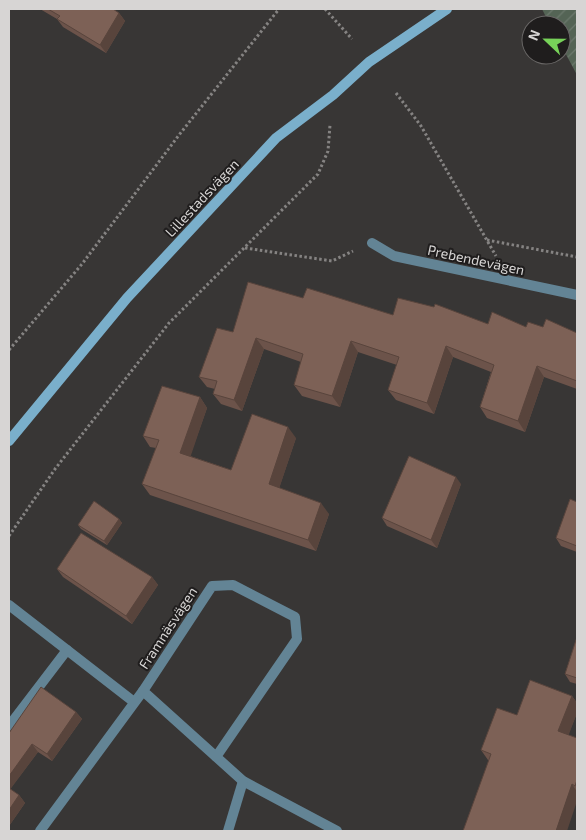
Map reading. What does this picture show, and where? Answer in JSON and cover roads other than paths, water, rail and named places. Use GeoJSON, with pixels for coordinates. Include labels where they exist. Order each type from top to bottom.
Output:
{"type":"FeatureCollection","features":[{"type":"Feature","properties":{"kind":"main road","name":"Lillestadsvägen"},"geometry":{"type":"LineString","coordinates":[[9,441],[128,298],[270,145],[333,95],[369,62],[447,9]]}},
{"type":"Feature","properties":{"kind":"street","name":"Prebendevägen"},"geometry":{"type":"LineString","coordinates":[[372,243],[394,256],[577,295]]}},
{"type":"Feature","properties":{"kind":"street","name":"Framnäsvägen"},"geometry":{"type":"LineString","coordinates":[[216,757],[296,639],[295,617],[233,585],[212,586],[143,691],[216,757],[243,781],[337,831]]}},
{"type":"Feature","properties":{"kind":"street"},"geometry":{"type":"LineString","coordinates":[[9,605],[134,702]]}},
{"type":"Feature","properties":{"kind":"street"},"geometry":{"type":"LineString","coordinates":[[9,726],[67,650]]}},
{"type":"Feature","properties":{"kind":"street"},"geometry":{"type":"LineString","coordinates":[[40,831],[143,691]]}},
{"type":"Feature","properties":{"kind":"street"},"geometry":{"type":"LineString","coordinates":[[228,831],[243,781]]}}]}
